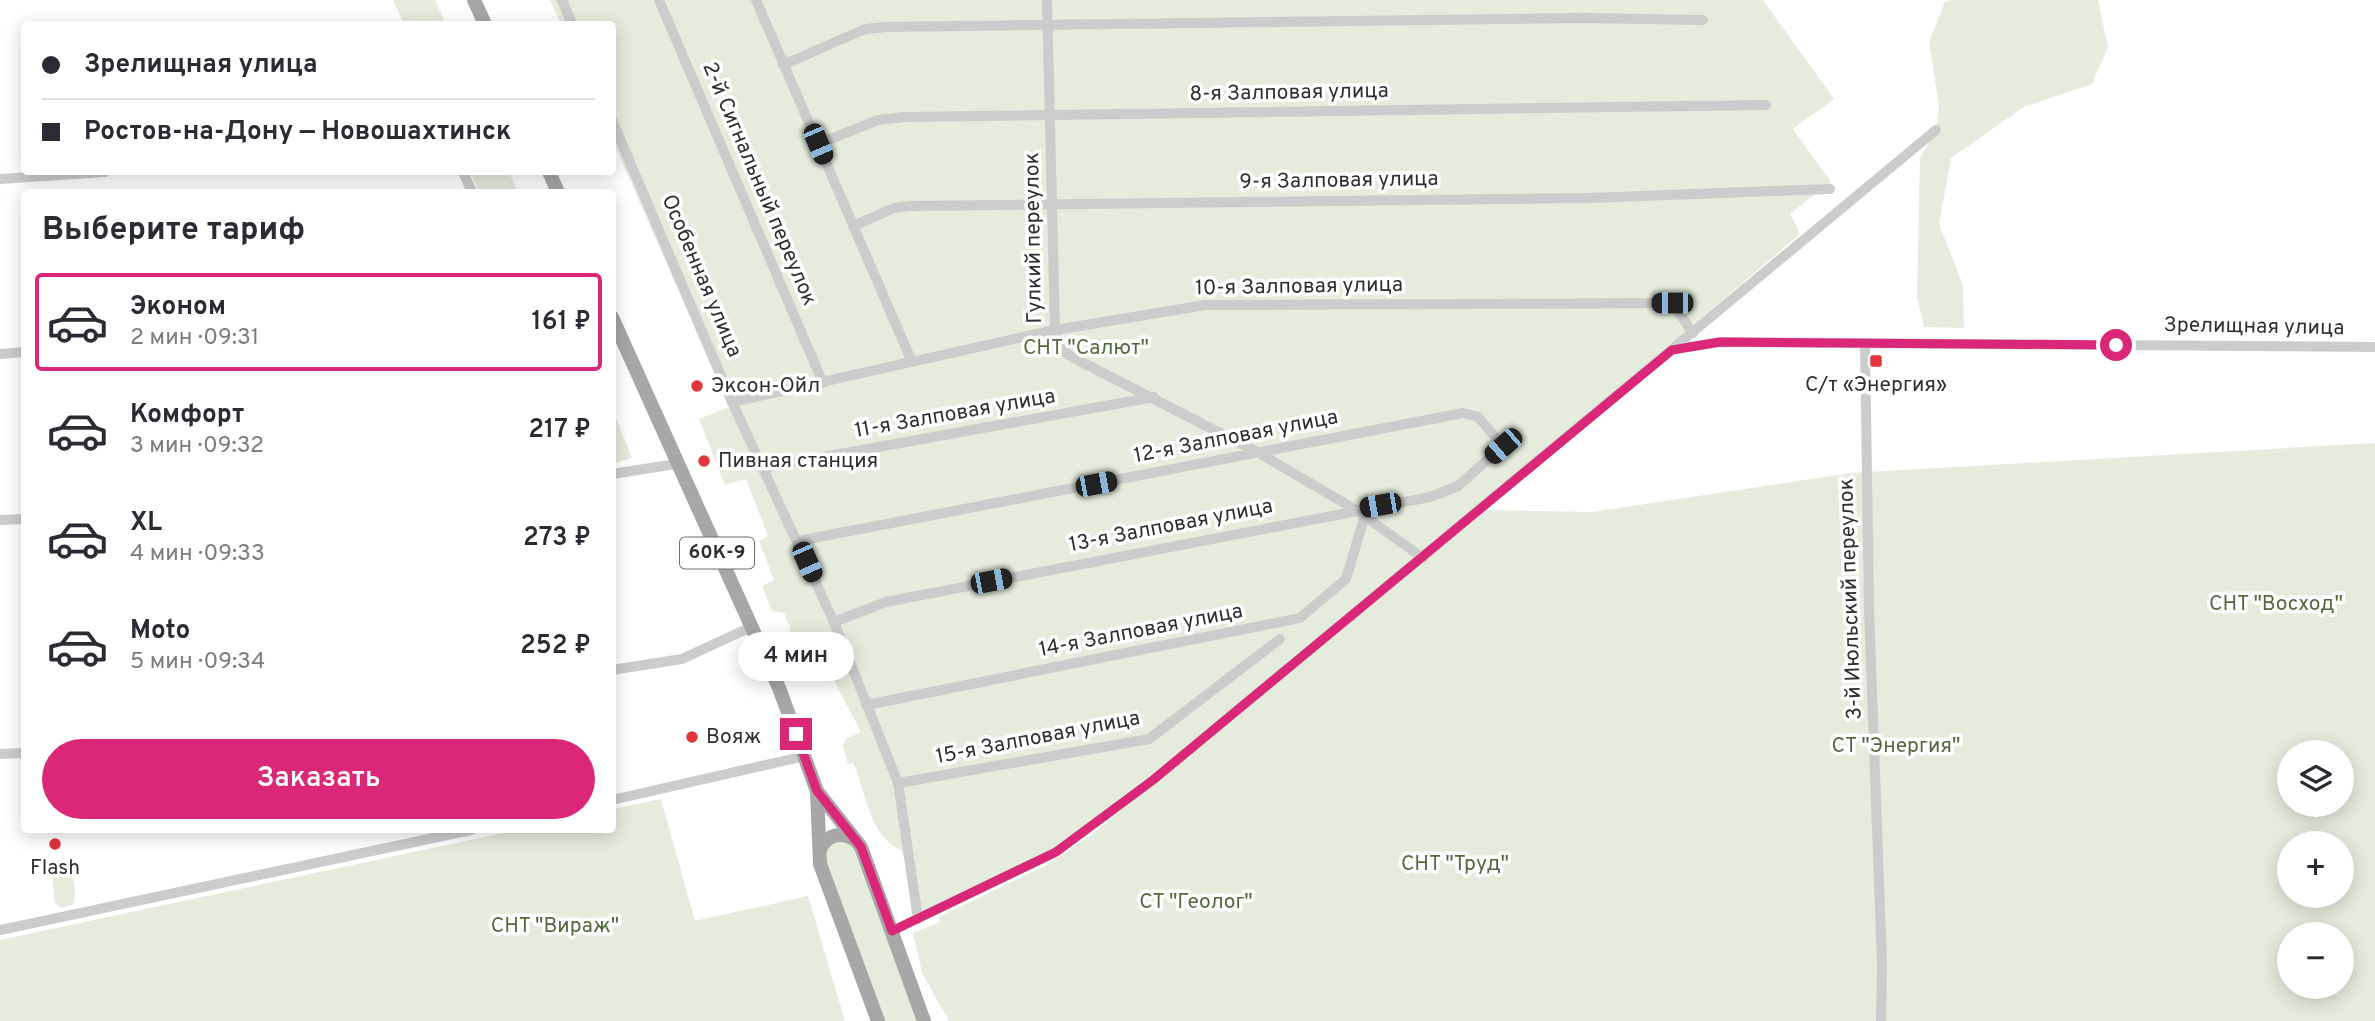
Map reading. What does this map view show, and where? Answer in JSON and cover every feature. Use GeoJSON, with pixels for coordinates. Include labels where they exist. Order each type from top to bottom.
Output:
{"type":"FeatureCollection","features":[{"type":"Feature","properties":{"kind":"main road"},"geometry":{"type":"LineString","coordinates":[[474,0],[484,21]]}},
{"type":"Feature","properties":{"kind":"main road","name":"60К-9"},"geometry":{"type":"LineString","coordinates":[[616,326],[751,627],[817,791]]}},
{"type":"Feature","properties":{"kind":"main road"},"geometry":{"type":"LineString","coordinates":[[817,791],[861,847],[924,1019]]}},
{"type":"Feature","properties":{"kind":"main road"},"geometry":{"type":"LineString","coordinates":[[817,791],[820,864],[877,1021]]}},
{"type":"Feature","properties":{"kind":"main road"},"geometry":{"type":"LineString","coordinates":[[820,849],[828,838],[837,834],[854,839]]}},
{"type":"Feature","properties":{"kind":"street"},"geometry":{"type":"LineString","coordinates":[[562,0],[571,21]]}},
{"type":"Feature","properties":{"kind":"street","name":"2-й Сигнальный переулок"},"geometry":{"type":"LineString","coordinates":[[659,0],[823,383]]}},
{"type":"Feature","properties":{"kind":"street"},"geometry":{"type":"LineString","coordinates":[[755,0],[912,362]]}},
{"type":"Feature","properties":{"kind":"street","name":"Гулкий переулок"},"geometry":{"type":"LineString","coordinates":[[1047,0],[1055,330],[1060,348],[1070,356],[1259,453],[1360,514],[1423,558]]}},
{"type":"Feature","properties":{"kind":"street"},"geometry":{"type":"LineString","coordinates":[[783,65],[865,29],[1582,19],[1703,20]]}},
{"type":"Feature","properties":{"kind":"street","name":"8-я Залповая улица"},"geometry":{"type":"LineString","coordinates":[[818,144],[878,120],[891,118],[1766,105]]}},
{"type":"Feature","properties":{"kind":"street","name":"Особенная улица"},"geometry":{"type":"LineString","coordinates":[[616,129],[732,402],[834,622],[898,783],[918,919]]}},
{"type":"Feature","properties":{"kind":"street"},"geometry":{"type":"LineString","coordinates":[[892,931],[1056,852],[1153,780],[1936,130]]}},
{"type":"Feature","properties":{"kind":"street"},"geometry":{"type":"LineString","coordinates":[[0,179],[60,175]]}},
{"type":"Feature","properties":{"kind":"street","name":"9-я Залповая улица"},"geometry":{"type":"LineString","coordinates":[[853,226],[894,208],[1589,198],[1830,190]]}},
{"type":"Feature","properties":{"kind":"street","name":"10-я Залповая улица"},"geometry":{"type":"LineString","coordinates":[[732,402],[1055,330],[1205,305],[1672,303],[1693,333]]}},
{"type":"Feature","properties":{"kind":"street","name":"Зрелищная улица"},"geometry":{"type":"LineString","coordinates":[[1672,350],[1720,342],[2375,347]]}},
{"type":"Feature","properties":{"kind":"street","name":"3-й Июльский переулок"},"geometry":{"type":"LineString","coordinates":[[1865,344],[1869,610],[1882,964],[1881,1021]]}},
{"type":"Feature","properties":{"kind":"street"},"geometry":{"type":"LineString","coordinates":[[0,354],[21,352]]}},
{"type":"Feature","properties":{"kind":"street","name":"11-я Залповая улица"},"geometry":{"type":"LineString","coordinates":[[762,468],[1154,397]]}},
{"type":"Feature","properties":{"kind":"street","name":"12-я Залповая улица"},"geometry":{"type":"LineString","coordinates":[[798,541],[1471,412],[1503,446]]}},
{"type":"Feature","properties":{"kind":"street","name":"13-я Залповая улица"},"geometry":{"type":"LineString","coordinates":[[834,622],[886,602],[1360,514],[1430,497],[1458,486],[1503,446]]}},
{"type":"Feature","properties":{"kind":"street"},"geometry":{"type":"LineString","coordinates":[[616,473],[676,464]]}},
{"type":"Feature","properties":{"kind":"street","name":"14-я Залповая улица"},"geometry":{"type":"LineString","coordinates":[[866,705],[1300,618],[1346,579],[1360,514]]}},
{"type":"Feature","properties":{"kind":"street"},"geometry":{"type":"LineString","coordinates":[[0,520],[21,519]]}},
{"type":"Feature","properties":{"kind":"street"},"geometry":{"type":"LineString","coordinates":[[616,669],[682,659],[751,627]]}},
{"type":"Feature","properties":{"kind":"street","name":"15-я Залповая улица"},"geometry":{"type":"LineString","coordinates":[[898,783],[1149,739],[1280,639]]}},
{"type":"Feature","properties":{"kind":"street"},"geometry":{"type":"LineString","coordinates":[[0,754],[21,753]]}},
{"type":"Feature","properties":{"kind":"street"},"geometry":{"type":"LineString","coordinates":[[616,799],[805,757]]}},
{"type":"Feature","properties":{"kind":"street"},"geometry":{"type":"LineString","coordinates":[[0,930],[457,833]]}},
{"type":"Feature","properties":{"kind":"green space"},"geometry":{"type":"Polygon","coordinates":[[[393,0],[435,0],[445,21],[403,21],[393,0]]]}},
{"type":"Feature","properties":{"kind":"green space","name":"СНТ \"Салют\""},"geometry":{"type":"Polygon","coordinates":[[[550,0],[1763,0],[1834,99],[1793,129],[1831,182],[1790,214],[1800,234],[1478,507],[1166,763],[1044,856],[916,916],[903,851],[892,845],[876,825],[853,763],[848,764],[843,746],[846,739],[861,732],[829,671],[789,675],[790,627],[784,613],[772,611],[762,586],[774,580],[759,541],[767,537],[767,533],[746,479],[725,485],[699,419],[730,407],[616,149],[616,21],[560,21],[550,0]]]}},
{"type":"Feature","properties":{"kind":"green space"},"geometry":{"type":"Polygon","coordinates":[[[2098,0],[2108,47],[2092,84],[2024,107],[1951,158],[1939,224],[1963,285],[1964,328],[1924,327],[1917,297],[1920,158],[1936,130],[1939,105],[1929,42],[1945,2],[2098,0]]]}},
{"type":"Feature","properties":{"kind":"green space"},"geometry":{"type":"Polygon","coordinates":[[[471,175],[510,175],[517,189],[478,189],[471,175]]]}},
{"type":"Feature","properties":{"kind":"green space"},"geometry":{"type":"Polygon","coordinates":[[[616,418],[632,458],[616,462],[616,418]]]}},
{"type":"Feature","properties":{"kind":"green space"},"geometry":{"type":"Polygon","coordinates":[[[2375,443],[2375,1021],[949,1021],[922,973],[913,933],[940,922],[939,917],[1045,866],[1091,835],[1487,510],[1592,512],[1851,473],[2375,443]]]}},
{"type":"Feature","properties":{"kind":"green space","name":"СНТ \"Вираж\""},"geometry":{"type":"Polygon","coordinates":[[[661,799],[695,921],[808,896],[845,1021],[0,1021],[0,940],[503,833],[616,833],[616,808],[661,799]]]}},
{"type":"Feature","properties":{"kind":"green space"},"geometry":{"type":"Polygon","coordinates":[[[840,840],[854,846],[918,1021],[884,1021],[825,862],[828,848],[840,840]]]}},
{"type":"Feature","properties":{"kind":"green space"},"geometry":{"type":"Polygon","coordinates":[[[62,859],[72,873],[75,894],[73,905],[61,908],[55,903],[51,868],[54,861],[62,859]]]}},
{"type":"Feature","properties":{"kind":"place","name":"С/т «Энергия»"},"geometry":{"type":"Point","coordinates":[1876,361]}},
{"type":"Feature","properties":{"kind":"place","name":"Эксон-Ойл"},"geometry":{"type":"Point","coordinates":[697,386]}},
{"type":"Feature","properties":{"kind":"place","name":"Пивная станция"},"geometry":{"type":"Point","coordinates":[704,461]}},
{"type":"Feature","properties":{"kind":"place","name":"Вояж"},"geometry":{"type":"Point","coordinates":[692,737]}},
{"type":"Feature","properties":{"kind":"place","name":"Flash"},"geometry":{"type":"Point","coordinates":[55,844]}},
{"type":"Feature","properties":{"kind":"route"},"geometry":{"type":"LineString","coordinates":[[796,734],[817,791],[861,847],[892,931],[1056,852],[1153,780],[1672,350],[1695,344],[1720,342],[2116,345]]}},
{"type":"Feature","properties":{"kind":"park label","name":"СНТ \"Восход\""},"geometry":{"type":"Point","coordinates":[2276,604]}},
{"type":"Feature","properties":{"kind":"park label","name":"СТ \"Энергия\""},"geometry":{"type":"Point","coordinates":[1896,746]}},
{"type":"Feature","properties":{"kind":"park label","name":"СНТ \"Труд\""},"geometry":{"type":"Point","coordinates":[1455,864]}},
{"type":"Feature","properties":{"kind":"park label","name":"СТ \"Геолог\""},"geometry":{"type":"Point","coordinates":[1196,902]}}]}
